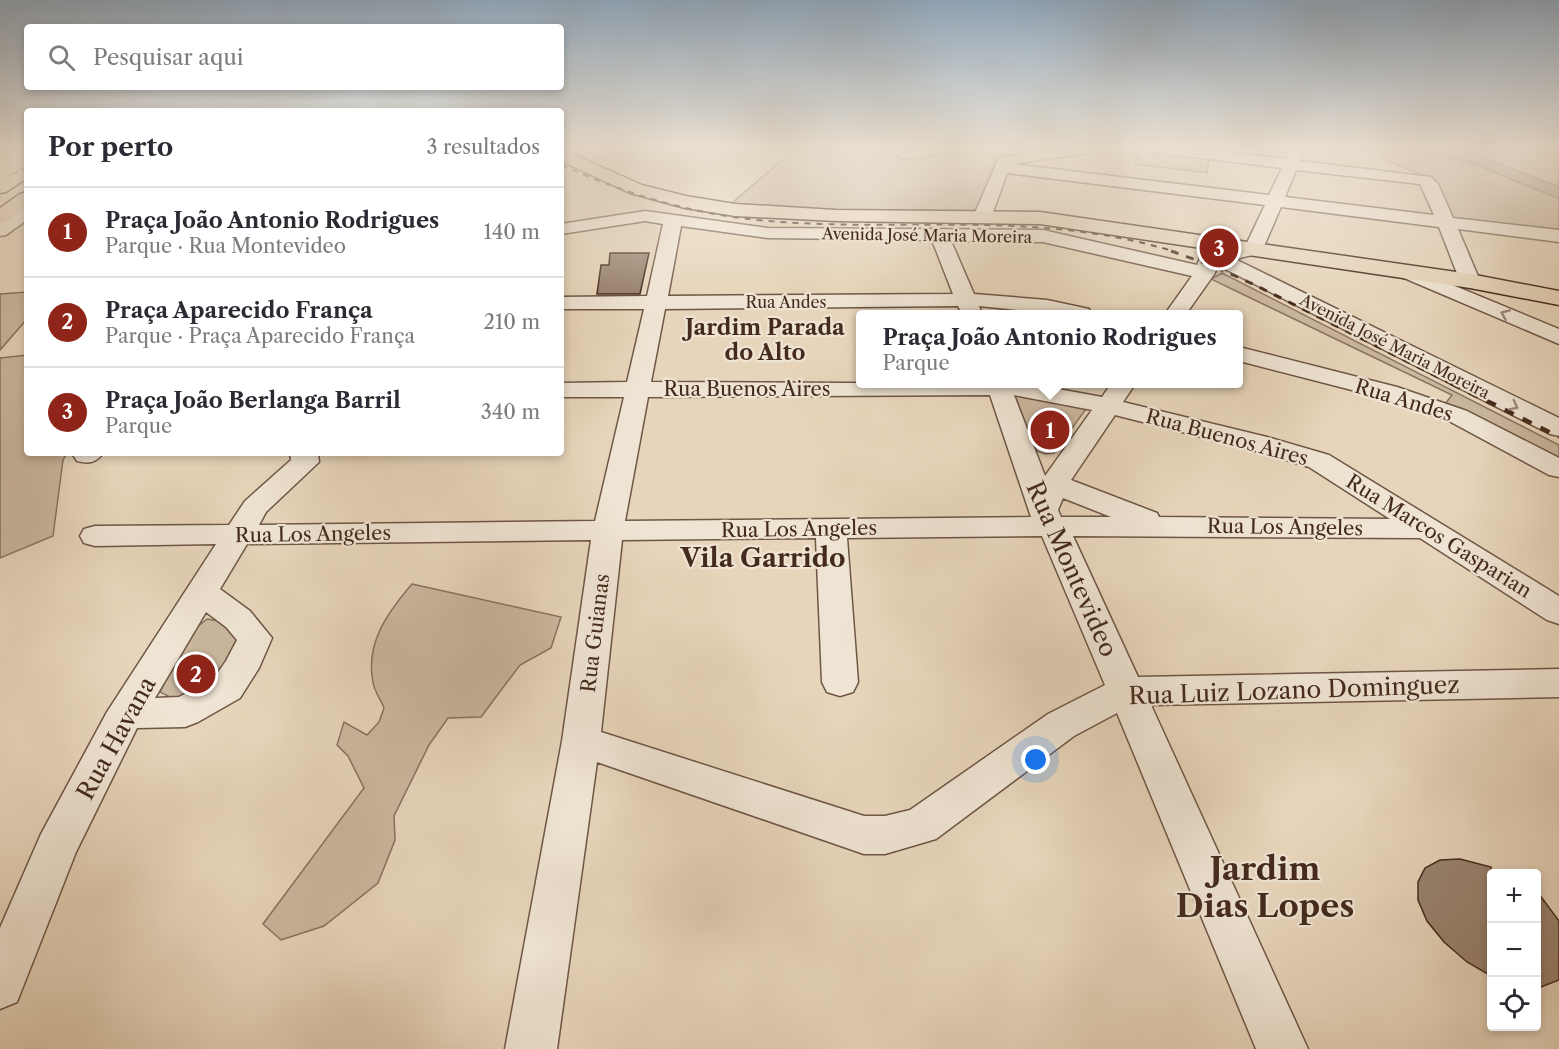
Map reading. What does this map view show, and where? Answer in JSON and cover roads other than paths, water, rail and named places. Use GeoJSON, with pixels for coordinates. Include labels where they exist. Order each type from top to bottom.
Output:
{"type":"FeatureCollection","features":[{"type":"Feature","properties":{"kind":"main road"},"geometry":{"type":"LineString","coordinates":[[0,216],[7,197]]}},
{"type":"Feature","properties":{"kind":"main road"},"geometry":{"type":"LineString","coordinates":[[674,197],[737,210],[790,216],[983,214],[1040,218],[1254,249],[1283,259],[1470,281],[1559,298]]}},
{"type":"Feature","properties":{"kind":"main road"},"geometry":{"type":"LineString","coordinates":[[1142,232],[1189,245],[1211,265],[1250,264],[1283,259]]}},
{"type":"Feature","properties":{"kind":"street"},"geometry":{"type":"LineString","coordinates":[[0,231],[8,197]]}},
{"type":"Feature","properties":{"kind":"street"},"geometry":{"type":"LineString","coordinates":[[983,214],[990,197]]}},
{"type":"Feature","properties":{"kind":"street"},"geometry":{"type":"LineString","coordinates":[[1244,197],[1559,236]]}},
{"type":"Feature","properties":{"kind":"street"},"geometry":{"type":"LineString","coordinates":[[1179,310],[1211,265],[1254,249],[1277,197]]}},
{"type":"Feature","properties":{"kind":"street"},"geometry":{"type":"LineString","coordinates":[[1435,197],[1470,281]]}},
{"type":"Feature","properties":{"kind":"street","name":"Avenida José Maria Moreira"},"geometry":{"type":"LineString","coordinates":[[564,229],[645,216],[768,233],[1043,236],[1211,265],[1559,428]]}},
{"type":"Feature","properties":{"kind":"street","name":"Rua Guianas"},"geometry":{"type":"LineString","coordinates":[[531,1049],[581,741],[608,531],[673,220]]}},
{"type":"Feature","properties":{"kind":"street"},"geometry":{"type":"LineString","coordinates":[[939,234],[969,308]]}},
{"type":"Feature","properties":{"kind":"street"},"geometry":{"type":"LineString","coordinates":[[1408,273],[1559,337]]}},
{"type":"Feature","properties":{"kind":"street","name":"Rua Andes"},"geometry":{"type":"LineString","coordinates":[[564,303],[657,302],[969,308],[1002,301],[1062,310]]}},
{"type":"Feature","properties":{"kind":"street","name":"Rua Andes"},"geometry":{"type":"LineString","coordinates":[[1243,355],[1388,392],[1458,416],[1559,470]]}},
{"type":"Feature","properties":{"kind":"street","name":"Rua Buenos Aires"},"geometry":{"type":"LineString","coordinates":[[564,390],[856,388]]}},
{"type":"Feature","properties":{"kind":"street","name":"Rua Montevideo"},"geometry":{"type":"LineString","coordinates":[[1000,388],[1046,518],[1060,539],[1282,1049]]}},
{"type":"Feature","properties":{"kind":"street","name":"Rua Buenos Aires"},"geometry":{"type":"LineString","coordinates":[[1013,388],[1106,405],[1258,443],[1319,461]]}},
{"type":"Feature","properties":{"kind":"street"},"geometry":{"type":"LineString","coordinates":[[1046,518],[1054,484],[1120,388]]}},
{"type":"Feature","properties":{"kind":"street","name":"Rua Havana"},"geometry":{"type":"LineString","coordinates":[[0,985],[56,848],[127,713],[255,507],[311,456]]}},
{"type":"Feature","properties":{"kind":"street","name":"Rua Marcos Gasparian"},"geometry":{"type":"LineString","coordinates":[[1319,461],[1559,612]]}},
{"type":"Feature","properties":{"kind":"street"},"geometry":{"type":"LineString","coordinates":[[1054,484],[1160,526]]}},
{"type":"Feature","properties":{"kind":"street","name":"Rua Los Angeles"},"geometry":{"type":"LineString","coordinates":[[95,536],[831,528],[1046,518],[1160,526],[1430,529]]}},
{"type":"Feature","properties":{"kind":"street"},"geometry":{"type":"LineString","coordinates":[[831,528],[840,682]]}},
{"type":"Feature","properties":{"kind":"street"},"geometry":{"type":"LineString","coordinates":[[127,713],[185,712],[227,688],[241,668],[255,638],[238,619],[202,592]]}},
{"type":"Feature","properties":{"kind":"street","name":"Rua Luiz Lozano Dominguez"},"geometry":{"type":"LineString","coordinates":[[581,741],[864,835],[885,835],[921,826],[1061,724],[1127,691],[1559,683]]}},
{"type":"Feature","properties":{"kind":"railway"},"geometry":{"type":"LineString","coordinates":[[647,197],[681,207],[757,220],[810,224],[1018,226],[1070,230],[1123,239],[1176,252]]}},
{"type":"Feature","properties":{"kind":"railway"},"geometry":{"type":"LineString","coordinates":[[1171,251],[1253,284],[1454,385]]}},
{"type":"Feature","properties":{"kind":"railway"},"geometry":{"type":"LineString","coordinates":[[1451,383],[1559,437]]}},
{"type":"Feature","properties":{"kind":"place","name":"Praça João Berlanga Barril"},"geometry":{"type":"Point","coordinates":[1219,248]}},
{"type":"Feature","properties":{"kind":"place","name":"Praça João Antonio Rodrigues"},"geometry":{"type":"Point","coordinates":[1050,430]}},
{"type":"Feature","properties":{"kind":"place","name":"Praça Aparecido França"},"geometry":{"type":"Point","coordinates":[196,674]}},
{"type":"Feature","properties":{"kind":"district","name":"Jardim Parada do Alto"},"geometry":{"type":"Point","coordinates":[765,340]}},
{"type":"Feature","properties":{"kind":"district","name":"Vila Garrido"},"geometry":{"type":"Point","coordinates":[763,558]}},
{"type":"Feature","properties":{"kind":"district","name":"Jardim Dias Lopes"},"geometry":{"type":"Point","coordinates":[1265,886]}}]}
